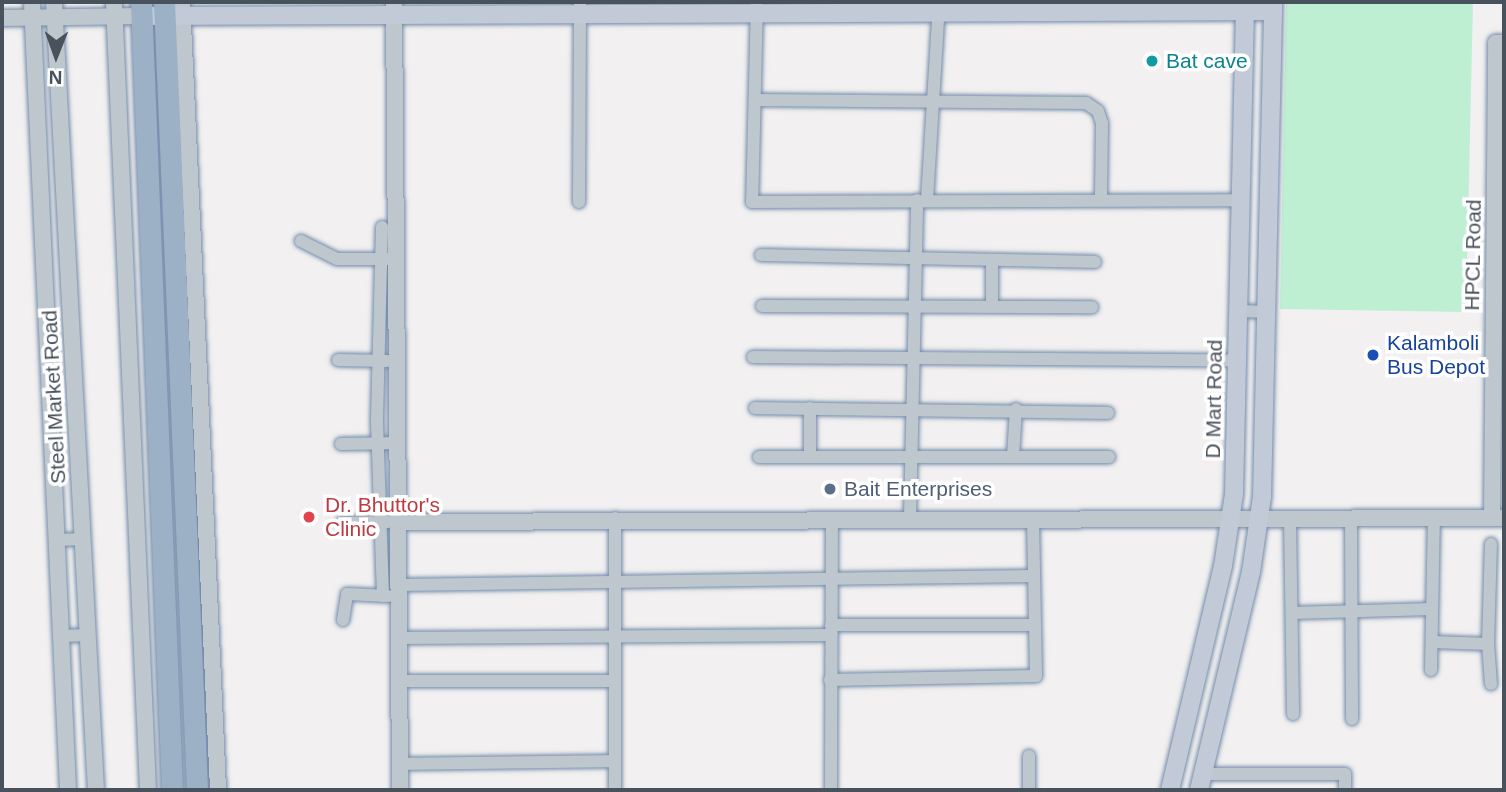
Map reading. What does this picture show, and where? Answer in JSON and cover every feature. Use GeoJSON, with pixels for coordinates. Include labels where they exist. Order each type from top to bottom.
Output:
{"type":"FeatureCollection","features":[{"type":"Feature","properties":{"kind":"highway"},"geometry":{"type":"LineString","coordinates":[[142,9],[172,790]]}},
{"type":"Feature","properties":{"kind":"highway"},"geometry":{"type":"LineString","coordinates":[[173,9],[197,790]]}},
{"type":"Feature","properties":{"kind":"main road","name":"D Mart Road"},"geometry":{"type":"LineString","coordinates":[[1170,790],[1231,518],[1238,359],[1245,6]]}},
{"type":"Feature","properties":{"kind":"main road"},"geometry":{"type":"LineString","coordinates":[[142,9],[1273,6],[1268,312],[1259,518],[1201,782]]}},
{"type":"Feature","properties":{"kind":"street"},"geometry":{"type":"LineString","coordinates":[[757,7],[752,202],[1241,200]]}},
{"type":"Feature","properties":{"kind":"street"},"geometry":{"type":"LineString","coordinates":[[910,518],[917,256],[939,7]]}},
{"type":"Feature","properties":{"kind":"street"},"geometry":{"type":"LineString","coordinates":[[394,8],[398,259],[398,522],[394,592]]}},
{"type":"Feature","properties":{"kind":"street"},"geometry":{"type":"LineString","coordinates":[[579,201],[580,8]]}},
{"type":"Feature","properties":{"kind":"street","name":"Steel Market Road"},"geometry":{"type":"LineString","coordinates":[[54,9],[96,790]]}},
{"type":"Feature","properties":{"kind":"street"},"geometry":{"type":"LineString","coordinates":[[114,9],[148,790]]}},
{"type":"Feature","properties":{"kind":"street"},"geometry":{"type":"LineString","coordinates":[[2,19],[32,10],[142,9]]}},
{"type":"Feature","properties":{"kind":"street"},"geometry":{"type":"LineString","coordinates":[[173,9],[218,790]]}},
{"type":"Feature","properties":{"kind":"street","name":"Steel Market Road"},"geometry":{"type":"LineString","coordinates":[[32,10],[68,790]]}},
{"type":"Feature","properties":{"kind":"street","name":"HPCL Road"},"geometry":{"type":"LineString","coordinates":[[1498,518],[1499,208],[1496,43],[1504,43]]}},
{"type":"Feature","properties":{"kind":"street"},"geometry":{"type":"LineString","coordinates":[[755,100],[1086,103],[1098,111],[1102,123],[1101,199]]}},
{"type":"Feature","properties":{"kind":"street"},"geometry":{"type":"LineString","coordinates":[[382,228],[378,443],[381,523],[394,592],[399,638],[400,790]]}},
{"type":"Feature","properties":{"kind":"street"},"geometry":{"type":"LineString","coordinates":[[301,241],[337,259],[398,259]]}},
{"type":"Feature","properties":{"kind":"street"},"geometry":{"type":"LineString","coordinates":[[761,255],[917,256],[1095,262]]}},
{"type":"Feature","properties":{"kind":"street"},"geometry":{"type":"LineString","coordinates":[[992,260],[992,304]]}},
{"type":"Feature","properties":{"kind":"street"},"geometry":{"type":"LineString","coordinates":[[45,298],[70,296]]}},
{"type":"Feature","properties":{"kind":"street"},"geometry":{"type":"LineString","coordinates":[[762,306],[915,303],[1092,307]]}},
{"type":"Feature","properties":{"kind":"street"},"geometry":{"type":"LineString","coordinates":[[1239,311],[1268,312]]}},
{"type":"Feature","properties":{"kind":"street"},"geometry":{"type":"LineString","coordinates":[[753,357],[1238,359]]}},
{"type":"Feature","properties":{"kind":"street"},"geometry":{"type":"LineString","coordinates":[[338,360],[398,361]]}},
{"type":"Feature","properties":{"kind":"street"},"geometry":{"type":"LineString","coordinates":[[755,408],[1016,409],[1108,413]]}},
{"type":"Feature","properties":{"kind":"street"},"geometry":{"type":"LineString","coordinates":[[810,408],[810,457]]}},
{"type":"Feature","properties":{"kind":"street"},"geometry":{"type":"LineString","coordinates":[[1013,456],[1016,409]]}},
{"type":"Feature","properties":{"kind":"street"},"geometry":{"type":"LineString","coordinates":[[341,444],[398,443]]}},
{"type":"Feature","properties":{"kind":"street"},"geometry":{"type":"LineString","coordinates":[[759,457],[1109,457]]}},
{"type":"Feature","properties":{"kind":"street"},"geometry":{"type":"LineString","coordinates":[[1352,517],[1352,719]]}},
{"type":"Feature","properties":{"kind":"street"},"geometry":{"type":"LineString","coordinates":[[1431,670],[1434,517]]}},
{"type":"Feature","properties":{"kind":"street"},"geometry":{"type":"LineString","coordinates":[[342,523],[615,518],[1498,518]]}},
{"type":"Feature","properties":{"kind":"street"},"geometry":{"type":"LineString","coordinates":[[615,518],[615,790]]}},
{"type":"Feature","properties":{"kind":"street"},"geometry":{"type":"LineString","coordinates":[[831,790],[832,518]]}},
{"type":"Feature","properties":{"kind":"street"},"geometry":{"type":"LineString","coordinates":[[830,680],[1036,676],[1032,518]]}},
{"type":"Feature","properties":{"kind":"street"},"geometry":{"type":"LineString","coordinates":[[1290,519],[1293,714]]}},
{"type":"Feature","properties":{"kind":"street"},"geometry":{"type":"LineString","coordinates":[[57,540],[83,539]]}},
{"type":"Feature","properties":{"kind":"street"},"geometry":{"type":"LineString","coordinates":[[1491,544],[1488,644],[1491,684]]}},
{"type":"Feature","properties":{"kind":"street"},"geometry":{"type":"LineString","coordinates":[[344,620],[347,594],[615,580],[1034,576]]}},
{"type":"Feature","properties":{"kind":"street"},"geometry":{"type":"LineString","coordinates":[[1292,613],[1432,609]]}},
{"type":"Feature","properties":{"kind":"street"},"geometry":{"type":"LineString","coordinates":[[399,638],[615,636],[1034,625]]}},
{"type":"Feature","properties":{"kind":"street"},"geometry":{"type":"LineString","coordinates":[[61,636],[88,635]]}},
{"type":"Feature","properties":{"kind":"street"},"geometry":{"type":"LineString","coordinates":[[1432,642],[1488,644]]}},
{"type":"Feature","properties":{"kind":"street"},"geometry":{"type":"LineString","coordinates":[[399,681],[615,681]]}},
{"type":"Feature","properties":{"kind":"street"},"geometry":{"type":"LineString","coordinates":[[1029,756],[1029,790]]}},
{"type":"Feature","properties":{"kind":"street"},"geometry":{"type":"LineString","coordinates":[[400,764],[615,761]]}},
{"type":"Feature","properties":{"kind":"street"},"geometry":{"type":"LineString","coordinates":[[1201,782],[1345,774],[1345,790]]}},
{"type":"Feature","properties":{"kind":"green space"},"geometry":{"type":"Polygon","coordinates":[[[1286,2],[1473,2],[1466,312],[1280,309],[1286,2]]]}},
{"type":"Feature","properties":{"kind":"place","name":"Bat cave"},"geometry":{"type":"Point","coordinates":[1152,61]}},
{"type":"Feature","properties":{"kind":"place","name":"Kalamboli Bus Depot"},"geometry":{"type":"Point","coordinates":[1373,355]}},
{"type":"Feature","properties":{"kind":"place","name":"Bait Enterprises"},"geometry":{"type":"Point","coordinates":[830,489]}},
{"type":"Feature","properties":{"kind":"place","name":"Dr. Bhuttor's Clinic"},"geometry":{"type":"Point","coordinates":[309,517]}}]}
